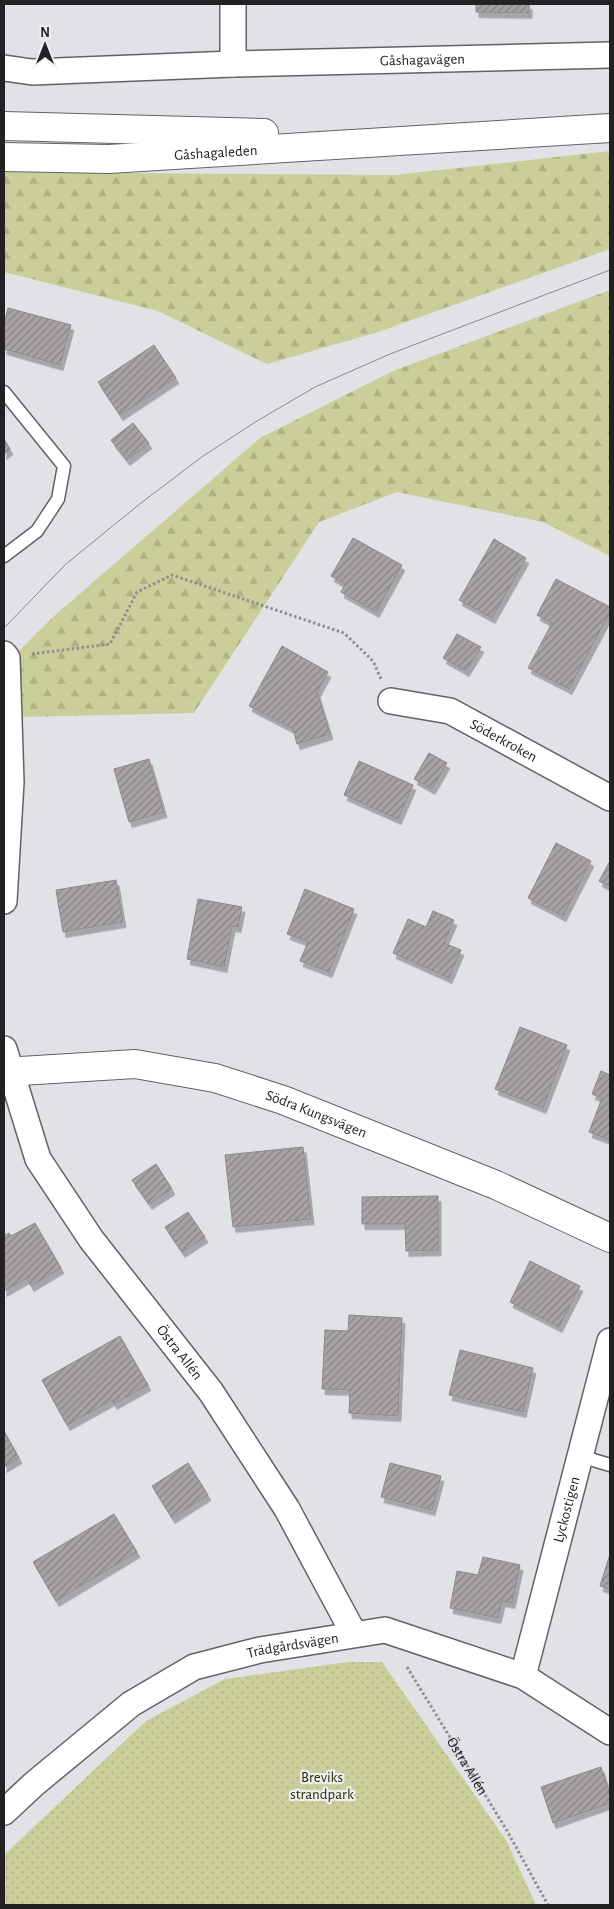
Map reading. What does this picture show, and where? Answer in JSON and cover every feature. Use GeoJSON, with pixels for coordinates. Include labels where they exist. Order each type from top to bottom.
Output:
{"type":"FeatureCollection","features":[{"type":"Feature","properties":{"kind":"main road","name":"Gåshagaleden"},"geometry":{"type":"LineString","coordinates":[[4,126],[428,139]]}},
{"type":"Feature","properties":{"kind":"main road","name":"Gåshagaleden"},"geometry":{"type":"LineString","coordinates":[[4,157],[109,159],[610,128]]}},
{"type":"Feature","properties":{"kind":"main road","name":"Södra Kungsvägen"},"geometry":{"type":"LineString","coordinates":[[6,1064],[135,1064],[215,1078],[282,1100],[496,1185],[610,1238]]}},
{"type":"Feature","properties":{"kind":"street"},"geometry":{"type":"LineString","coordinates":[[233,4],[234,64]]}},
{"type":"Feature","properties":{"kind":"street","name":"Gåshagavägen"},"geometry":{"type":"LineString","coordinates":[[4,68],[32,72],[234,64],[610,56]]}},
{"type":"Feature","properties":{"kind":"street"},"geometry":{"type":"LineString","coordinates":[[4,901],[11,782],[5,656]]}},
{"type":"Feature","properties":{"kind":"street","name":"Söderkroken"},"geometry":{"type":"LineString","coordinates":[[391,702],[450,711],[610,798]]}},
{"type":"Feature","properties":{"kind":"street","name":"Östra Allén"},"geometry":{"type":"LineString","coordinates":[[6,1064],[38,1159],[90,1239],[211,1392],[287,1509],[354,1634]]}},
{"type":"Feature","properties":{"kind":"street","name":"Lyckostigen"},"geometry":{"type":"LineString","coordinates":[[523,1676],[610,1341]]}},
{"type":"Feature","properties":{"kind":"street","name":"Trädgårdsvägen"},"geometry":{"type":"LineString","coordinates":[[4,1812],[34,1784],[132,1704],[194,1667],[260,1650],[354,1634],[385,1630],[523,1676],[610,1732]]}},
{"type":"Feature","properties":{"kind":"lane"},"geometry":{"type":"LineString","coordinates":[[4,392],[64,466],[58,499],[37,531],[4,556]]}},
{"type":"Feature","properties":{"kind":"lane"},"geometry":{"type":"LineString","coordinates":[[580,1456],[610,1466]]}},
{"type":"Feature","properties":{"kind":"path"},"geometry":{"type":"LineString","coordinates":[[5,656],[110,644],[137,592],[172,575],[344,633],[373,662],[391,702]]}},
{"type":"Feature","properties":{"kind":"path","name":"Östra Allén"},"geometry":{"type":"LineString","coordinates":[[385,1630],[506,1830],[548,1905]]}},
{"type":"Feature","properties":{"kind":"green space"},"geometry":{"type":"Polygon","coordinates":[[[610,151],[610,249],[378,332],[267,364],[158,311],[4,272],[4,172],[395,175],[610,151]]]}},
{"type":"Feature","properties":{"kind":"green space"},"geometry":{"type":"Polygon","coordinates":[[[610,290],[610,556],[543,522],[397,492],[319,522],[194,713],[19,717],[18,652],[53,617],[260,438],[393,371],[610,290]]]}},
{"type":"Feature","properties":{"kind":"green space","name":"Breviks strandpark"},"geometry":{"type":"Polygon","coordinates":[[[348,1662],[382,1662],[506,1840],[536,1905],[4,1905],[4,1855],[146,1721],[225,1679],[348,1662]]]}},
{"type":"Feature","properties":{"kind":"building"},"geometry":{"type":"Polygon","coordinates":[[[476,4],[529,4],[529,13],[476,12],[476,4]]]}},
{"type":"Feature","properties":{"kind":"building"},"geometry":{"type":"Polygon","coordinates":[[[8,308],[71,325],[60,365],[4,349],[4,324],[8,308]]]}},
{"type":"Feature","properties":{"kind":"building"},"geometry":{"type":"Polygon","coordinates":[[[154,345],[176,378],[120,415],[98,382],[154,345]]]}},
{"type":"Feature","properties":{"kind":"building"},"geometry":{"type":"Polygon","coordinates":[[[133,423],[149,443],[127,460],[111,440],[133,423]]]}},
{"type":"Feature","properties":{"kind":"building"},"geometry":{"type":"Polygon","coordinates":[[[4,439],[10,449],[4,454],[4,439]]]}},
{"type":"Feature","properties":{"kind":"building"},"geometry":{"type":"Polygon","coordinates":[[[353,538],[402,565],[376,612],[341,592],[345,584],[331,576],[353,538]]]}},
{"type":"Feature","properties":{"kind":"building"},"geometry":{"type":"Polygon","coordinates":[[[494,539],[526,558],[492,618],[459,600],[494,539]]]}},
{"type":"Feature","properties":{"kind":"building"},"geometry":{"type":"Polygon","coordinates":[[[556,579],[610,607],[610,612],[569,689],[528,668],[552,623],[537,615],[556,579]]]}},
{"type":"Feature","properties":{"kind":"building"},"geometry":{"type":"Polygon","coordinates":[[[457,634],[481,647],[466,671],[443,658],[457,634]]]}},
{"type":"Feature","properties":{"kind":"building"},"geometry":{"type":"Polygon","coordinates":[[[282,646],[328,672],[317,692],[330,734],[297,744],[293,729],[249,706],[282,646]]]}},
{"type":"Feature","properties":{"kind":"building"},"geometry":{"type":"Polygon","coordinates":[[[429,753],[447,763],[432,789],[414,779],[429,753]]]}},
{"type":"Feature","properties":{"kind":"building"},"geometry":{"type":"Polygon","coordinates":[[[149,759],[164,812],[129,822],[114,769],[149,759]]]}},
{"type":"Feature","properties":{"kind":"building"},"geometry":{"type":"Polygon","coordinates":[[[359,761],[413,785],[398,819],[344,795],[359,761]]]}},
{"type":"Feature","properties":{"kind":"building"},"geometry":{"type":"Polygon","coordinates":[[[556,843],[591,861],[563,916],[528,898],[556,843]]]}},
{"type":"Feature","properties":{"kind":"building"},"geometry":{"type":"Polygon","coordinates":[[[610,861],[610,887],[599,881],[610,861]]]}},
{"type":"Feature","properties":{"kind":"building"},"geometry":{"type":"Polygon","coordinates":[[[116,880],[123,922],[63,932],[56,890],[116,880]]]}},
{"type":"Feature","properties":{"kind":"building"},"geometry":{"type":"Polygon","coordinates":[[[305,889],[354,909],[329,972],[300,961],[308,942],[287,934],[305,889]]]}},
{"type":"Feature","properties":{"kind":"building"},"geometry":{"type":"Polygon","coordinates":[[[198,899],[242,907],[238,927],[232,926],[224,967],[187,959],[198,899]]]}},
{"type":"Feature","properties":{"kind":"building"},"geometry":{"type":"Polygon","coordinates":[[[433,911],[454,920],[444,943],[461,950],[449,978],[393,953],[408,919],[426,927],[433,911]]]}},
{"type":"Feature","properties":{"kind":"building"},"geometry":{"type":"Polygon","coordinates":[[[520,1027],[567,1045],[543,1108],[495,1089],[520,1027]]]}},
{"type":"Feature","properties":{"kind":"building"},"geometry":{"type":"Polygon","coordinates":[[[601,1071],[610,1075],[610,1140],[589,1132],[602,1098],[592,1094],[601,1071]]]}},
{"type":"Feature","properties":{"kind":"building"},"geometry":{"type":"Polygon","coordinates":[[[303,1147],[311,1219],[233,1227],[225,1155],[303,1147]]]}},
{"type":"Feature","properties":{"kind":"building"},"geometry":{"type":"Polygon","coordinates":[[[156,1164],[172,1189],[149,1204],[132,1180],[156,1164]]]}},
{"type":"Feature","properties":{"kind":"building"},"geometry":{"type":"Polygon","coordinates":[[[438,1196],[438,1250],[406,1251],[405,1224],[362,1224],[362,1197],[438,1196]]]}},
{"type":"Feature","properties":{"kind":"building"},"geometry":{"type":"Polygon","coordinates":[[[188,1212],[205,1237],[182,1252],[165,1227],[188,1212]]]}},
{"type":"Feature","properties":{"kind":"building"},"geometry":{"type":"Polygon","coordinates":[[[35,1223],[61,1268],[31,1286],[27,1278],[4,1291],[4,1236],[9,1233],[11,1236],[35,1223]]]}},
{"type":"Feature","properties":{"kind":"building"},"geometry":{"type":"Polygon","coordinates":[[[530,1261],[580,1286],[559,1327],[510,1302],[530,1261]]]}},
{"type":"Feature","properties":{"kind":"building"},"geometry":{"type":"Polygon","coordinates":[[[349,1315],[402,1318],[398,1416],[349,1413],[350,1390],[322,1389],[325,1330],[348,1331],[349,1315]]]}},
{"type":"Feature","properties":{"kind":"building"},"geometry":{"type":"Polygon","coordinates":[[[120,1336],[148,1385],[114,1404],[112,1400],[67,1425],[42,1380],[120,1336]]]}},
{"type":"Feature","properties":{"kind":"building"},"geometry":{"type":"Polygon","coordinates":[[[460,1350],[533,1368],[523,1412],[449,1395],[460,1350]]]}},
{"type":"Feature","properties":{"kind":"building"},"geometry":{"type":"Polygon","coordinates":[[[4,1431],[19,1458],[4,1467],[4,1431]]]}},
{"type":"Feature","properties":{"kind":"building"},"geometry":{"type":"Polygon","coordinates":[[[188,1463],[208,1495],[172,1518],[152,1486],[188,1463]]]}},
{"type":"Feature","properties":{"kind":"building"},"geometry":{"type":"Polygon","coordinates":[[[390,1463],[441,1476],[432,1510],[381,1497],[390,1463]]]}},
{"type":"Feature","properties":{"kind":"building"},"geometry":{"type":"Polygon","coordinates":[[[114,1514],[137,1552],[56,1601],[33,1562],[114,1514]]]}},
{"type":"Feature","properties":{"kind":"building"},"geometry":{"type":"Polygon","coordinates":[[[610,1554],[610,1589],[600,1586],[610,1554]]]}},
{"type":"Feature","properties":{"kind":"building"},"geometry":{"type":"Polygon","coordinates":[[[483,1557],[520,1565],[512,1603],[502,1601],[498,1618],[450,1608],[457,1571],[478,1575],[483,1557]]]}},
{"type":"Feature","properties":{"kind":"building"},"geometry":{"type":"Polygon","coordinates":[[[601,1767],[610,1795],[610,1803],[553,1823],[541,1787],[601,1767]]]}},
{"type":"Feature","properties":{"kind":"tram line"},"geometry":{"type":"LineString","coordinates":[[4,628],[66,564],[203,456],[257,421],[315,387],[390,354],[610,270]]}}]}
